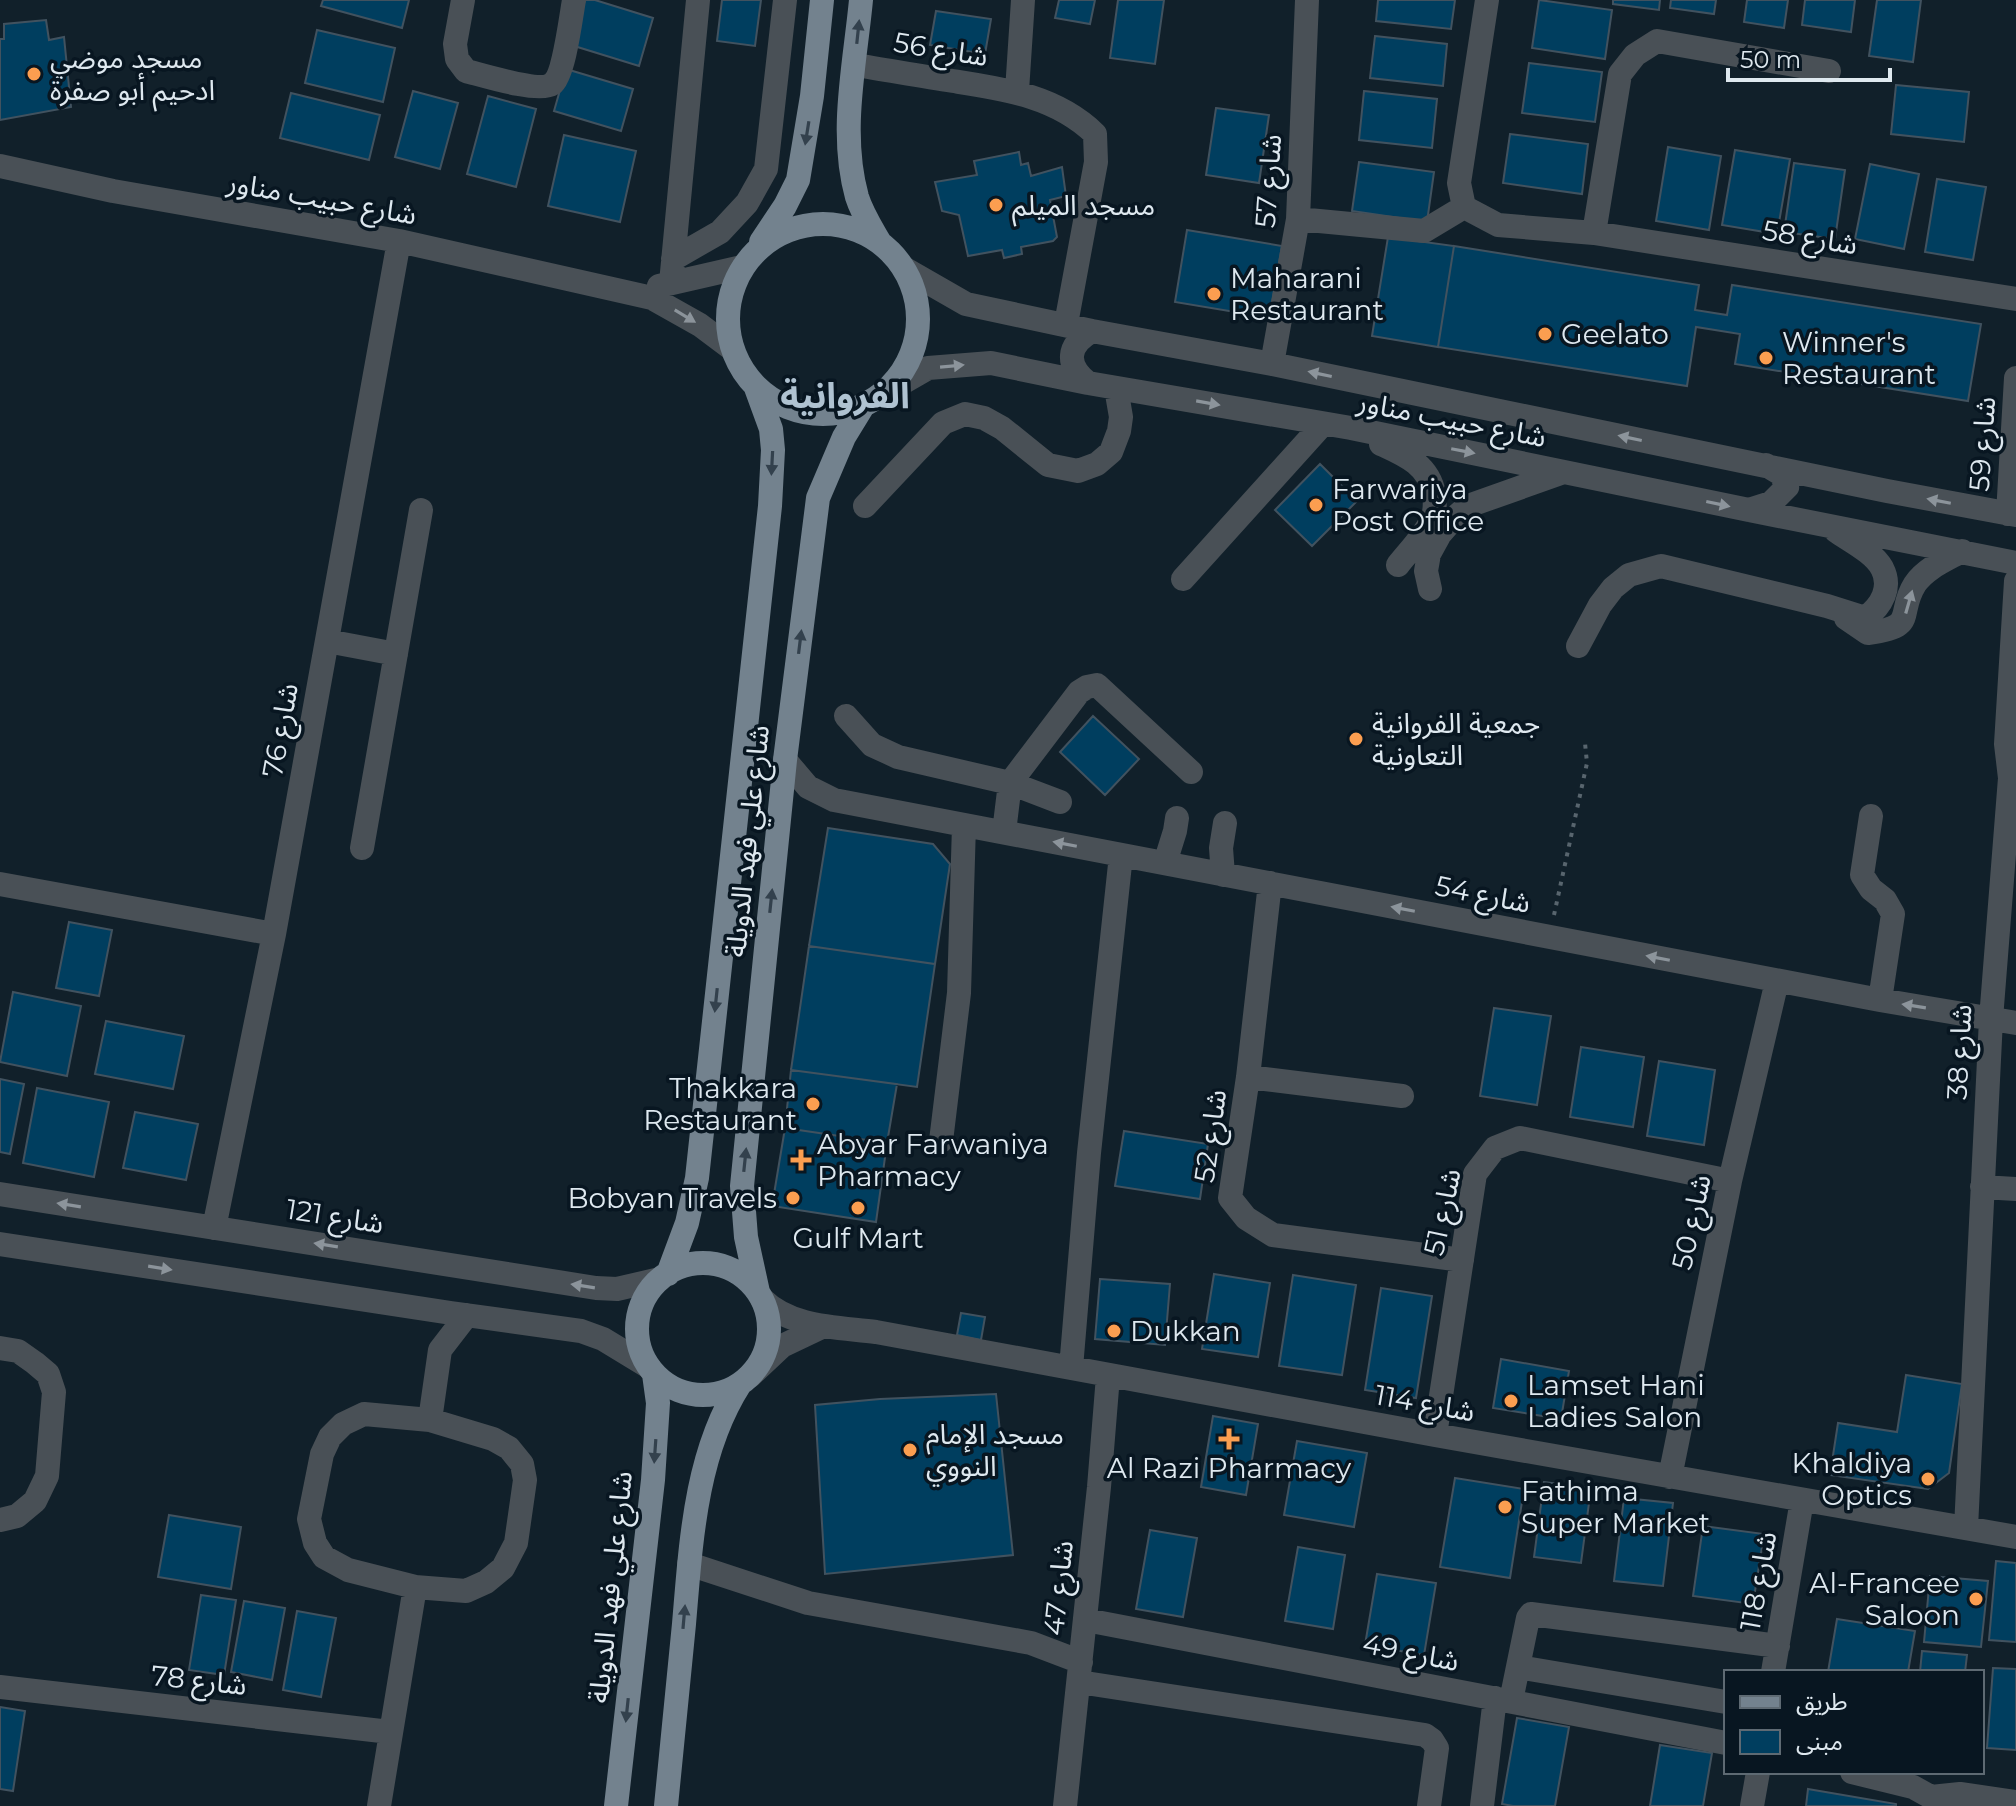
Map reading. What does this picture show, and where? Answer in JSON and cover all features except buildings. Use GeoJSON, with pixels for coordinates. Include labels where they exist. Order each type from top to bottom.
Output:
{"type":"FeatureCollection","features":[{"type":"Feature","properties":{"kind":"main road"},"geometry":{"type":"LineString","coordinates":[[748,261],[775,236],[801,226],[829,224],[856,229],[881,243],[905,269],[914,290],[918,313],[917,337],[909,359],[897,378],[872,400],[835,414],[807,414],[779,405],[756,388],[739,365],[727,329],[733,287],[748,261],[785,206],[798,180],[812,96],[822,0]]}},
{"type":"Feature","properties":{"kind":"main road"},"geometry":{"type":"LineString","coordinates":[[861,0],[848,137],[857,196],[865,218],[881,243]]}},
{"type":"Feature","properties":{"kind":"main road"},"geometry":{"type":"LineString","coordinates":[[812,96],[823,102],[836,103],[852,90]]}},
{"type":"Feature","properties":{"kind":"main road","name":"شارع علي فهد الدويلة"},"geometry":{"type":"LineString","coordinates":[[664,1276],[687,1223],[697,1178],[770,506],[771,429],[756,388]]}},
{"type":"Feature","properties":{"kind":"main road","name":"شارع علي فهد الدويلة"},"geometry":{"type":"LineString","coordinates":[[760,1295],[746,1237],[742,1186],[785,760],[818,498],[844,437],[872,400]]}},
{"type":"Feature","properties":{"kind":"main road"},"geometry":{"type":"LineString","coordinates":[[666,1806],[689,1564],[700,1490],[709,1451],[724,1413],[762,1359],[768,1339],[769,1318],[760,1295],[747,1279],[733,1270],[717,1264],[700,1263],[683,1266],[664,1276],[647,1294],[637,1331],[640,1350],[652,1370],[669,1385],[686,1393],[705,1395],[724,1392],[745,1380]]}},
{"type":"Feature","properties":{"kind":"main road","name":"شارع علي فهد الدويلة"},"geometry":{"type":"LineString","coordinates":[[616,1806],[653,1480],[658,1403],[652,1370]]}},
{"type":"Feature","properties":{"kind":"street"},"geometry":{"type":"LineString","coordinates":[[463,0],[455,44],[457,59],[466,71],[538,88],[552,84],[560,73],[574,0]]}},
{"type":"Feature","properties":{"kind":"street"},"geometry":{"type":"LineString","coordinates":[[672,271],[698,0]]}},
{"type":"Feature","properties":{"kind":"street"},"geometry":{"type":"LineString","coordinates":[[672,271],[720,232],[747,203],[766,169],[785,0]]}},
{"type":"Feature","properties":{"kind":"street","name":"شارع 56"},"geometry":{"type":"LineString","coordinates":[[1017,91],[1023,0]]}},
{"type":"Feature","properties":{"kind":"street","name":"شارع 57"},"geometry":{"type":"LineString","coordinates":[[1272,364],[1298,219],[1307,0]]}},
{"type":"Feature","properties":{"kind":"street"},"geometry":{"type":"LineString","coordinates":[[1298,219],[1424,231],[1464,207],[1459,183],[1487,0]]}},
{"type":"Feature","properties":{"kind":"street"},"geometry":{"type":"LineString","coordinates":[[1594,233],[1620,74],[1635,55],[1657,41],[1829,71]]}},
{"type":"Feature","properties":{"kind":"street","name":"شارع 56"},"geometry":{"type":"LineString","coordinates":[[855,65],[1017,91],[1054,105],[1082,121],[1095,134],[1096,162],[1066,324]]}},
{"type":"Feature","properties":{"kind":"street","name":"شارع حبيب مناور"},"geometry":{"type":"LineString","coordinates":[[0,166],[113,191],[399,241],[633,293],[652,298],[676,311],[732,349]]}},
{"type":"Feature","properties":{"kind":"street","name":"شارع 58"},"geometry":{"type":"LineString","coordinates":[[1464,207],[1498,225],[1594,233],[2016,299]]}},
{"type":"Feature","properties":{"kind":"street","name":"شارع 76"},"geometry":{"type":"LineString","coordinates":[[214,1228],[274,934],[399,241]]}},
{"type":"Feature","properties":{"kind":"street","name":"شارع حبيب مناور"},"geometry":{"type":"LineString","coordinates":[[633,293],[672,271],[748,261]]}},
{"type":"Feature","properties":{"kind":"street","name":"شارع حبيب مناور"},"geometry":{"type":"LineString","coordinates":[[905,269],[966,304],[2012,514]]}},
{"type":"Feature","properties":{"kind":"street"},"geometry":{"type":"LineString","coordinates":[[1088,383],[1078,375],[1072,363],[1073,349],[1080,338],[1092,331]]}},
{"type":"Feature","properties":{"kind":"street","name":"شارع حبيب مناور"},"geometry":{"type":"LineString","coordinates":[[872,400],[928,368],[991,363],[1088,383],[1351,428],[2016,563]]}},
{"type":"Feature","properties":{"kind":"street","name":"شارع 59"},"geometry":{"type":"LineString","coordinates":[[2012,514],[2016,378]]}},
{"type":"Feature","properties":{"kind":"street"},"geometry":{"type":"LineString","coordinates":[[865,506],[943,423],[965,414],[984,418],[1002,428],[1048,465],[1078,471],[1097,464],[1111,452],[1119,431],[1121,417],[1116,388]]}},
{"type":"Feature","properties":{"kind":"street"},"geometry":{"type":"LineString","coordinates":[[1183,579],[1322,425]]}},
{"type":"Feature","properties":{"kind":"street"},"geometry":{"type":"LineString","coordinates":[[1351,428],[1407,456],[1420,465],[1430,478],[1435,497],[1433,517],[1398,565]]}},
{"type":"Feature","properties":{"kind":"street"},"geometry":{"type":"LineString","coordinates":[[1749,510],[1771,503],[1787,487],[1781,474],[1766,465]]}},
{"type":"Feature","properties":{"kind":"street"},"geometry":{"type":"LineString","coordinates":[[1430,589],[1426,571],[1429,554],[1454,518],[1468,506],[1563,472]]}},
{"type":"Feature","properties":{"kind":"street"},"geometry":{"type":"LineString","coordinates":[[362,848],[421,510]]}},
{"type":"Feature","properties":{"kind":"street"},"geometry":{"type":"LineString","coordinates":[[1578,646],[1613,588],[1629,575],[1661,566],[1865,618],[1875,611],[1885,595],[1886,582],[1881,566],[1830,526]]}},
{"type":"Feature","properties":{"kind":"street"},"geometry":{"type":"LineString","coordinates":[[1827,606],[1868,633],[1895,627],[1905,618],[1915,584],[1928,570],[1962,551]]}},
{"type":"Feature","properties":{"kind":"street","name":"شارع 38"},"geometry":{"type":"LineString","coordinates":[[1966,1528],[1991,1019],[2013,779],[2011,745],[2016,581]]}},
{"type":"Feature","properties":{"kind":"street"},"geometry":{"type":"LineString","coordinates":[[327,641],[396,654]]}},
{"type":"Feature","properties":{"kind":"street"},"geometry":{"type":"LineString","coordinates":[[1004,832],[1010,783],[1079,692],[1087,687],[1097,685],[1191,772]]}},
{"type":"Feature","properties":{"kind":"street"},"geometry":{"type":"LineString","coordinates":[[846,716],[872,745],[898,757],[1010,783],[1060,802]]}},
{"type":"Feature","properties":{"kind":"street","name":"شارع 54"},"geometry":{"type":"LineString","coordinates":[[785,760],[808,787],[834,800],[1777,981],[2016,1023]]}},
{"type":"Feature","properties":{"kind":"street"},"geometry":{"type":"LineString","coordinates":[[1871,816],[1862,875],[1871,889],[1885,900],[1893,914],[1880,1000]]}},
{"type":"Feature","properties":{"kind":"street"},"geometry":{"type":"LineString","coordinates":[[1165,863],[1177,818]]}},
{"type":"Feature","properties":{"kind":"street"},"geometry":{"type":"LineString","coordinates":[[1223,875],[1221,848],[1225,823]]}},
{"type":"Feature","properties":{"kind":"street"},"geometry":{"type":"LineString","coordinates":[[941,1141],[959,993],[964,825]]}},
{"type":"Feature","properties":{"kind":"street"},"geometry":{"type":"LineString","coordinates":[[1071,1368],[1089,1153],[1121,855]]}},
{"type":"Feature","properties":{"kind":"street","name":"شارع 52"},"geometry":{"type":"LineString","coordinates":[[1270,883],[1248,1077],[1230,1198],[1246,1218],[1273,1235],[1462,1260]]}},
{"type":"Feature","properties":{"kind":"street"},"geometry":{"type":"LineString","coordinates":[[0,884],[274,934]]}},
{"type":"Feature","properties":{"kind":"street","name":"شارع 50"},"geometry":{"type":"LineString","coordinates":[[1670,1477],[1730,1181],[1777,981]]}},
{"type":"Feature","properties":{"kind":"street"},"geometry":{"type":"LineString","coordinates":[[1248,1077],[1402,1096]]}},
{"type":"Feature","properties":{"kind":"street","name":"شارع 51"},"geometry":{"type":"LineString","coordinates":[[1435,1435],[1475,1174],[1495,1148],[1520,1138],[1730,1181]]}},
{"type":"Feature","properties":{"kind":"street"},"geometry":{"type":"LineString","coordinates":[[1982,1187],[2016,1189]]}},
{"type":"Feature","properties":{"kind":"street","name":"شارع 121"},"geometry":{"type":"LineString","coordinates":[[0,1194],[596,1288],[637,1286],[664,1276]]}},
{"type":"Feature","properties":{"kind":"street"},"geometry":{"type":"LineString","coordinates":[[3,1249],[581,1331],[603,1339],[652,1370]]}},
{"type":"Feature","properties":{"kind":"street","name":"شارع 114"},"geometry":{"type":"LineString","coordinates":[[760,1295],[770,1307],[802,1322],[876,1332],[1435,1435],[2016,1537]]}},
{"type":"Feature","properties":{"kind":"street"},"geometry":{"type":"LineString","coordinates":[[420,1308],[440,1350]]}},
{"type":"Feature","properties":{"kind":"street"},"geometry":{"type":"LineString","coordinates":[[430,1420],[440,1350],[467,1315]]}},
{"type":"Feature","properties":{"kind":"street"},"geometry":{"type":"LineString","coordinates":[[745,1380],[782,1346],[824,1326]]}},
{"type":"Feature","properties":{"kind":"street"},"geometry":{"type":"LineString","coordinates":[[0,1348],[18,1351],[35,1363],[48,1374],[54,1392],[47,1476],[35,1501],[17,1516],[0,1520]]}},
{"type":"Feature","properties":{"kind":"street","name":"شارع 47"},"geometry":{"type":"LineString","coordinates":[[1065,1806],[1108,1376]]}},
{"type":"Feature","properties":{"kind":"street"},"geometry":{"type":"LineString","coordinates":[[364,1414],[430,1420],[493,1439],[509,1448],[522,1464],[525,1480],[516,1543],[503,1568],[486,1582],[466,1591],[415,1587],[348,1570],[324,1557],[315,1543],[309,1519],[322,1454],[330,1437],[343,1424],[364,1414]]}},
{"type":"Feature","properties":{"kind":"street","name":"شارع 118"},"geometry":{"type":"LineString","coordinates":[[1773,1670],[1802,1500]]}},
{"type":"Feature","properties":{"kind":"street"},"geometry":{"type":"LineString","coordinates":[[689,1564],[808,1603],[1031,1643],[1080,1672],[1425,1735],[1437,1748],[1429,1806]]}},
{"type":"Feature","properties":{"kind":"street"},"geometry":{"type":"LineString","coordinates":[[379,1806],[415,1587]]}},
{"type":"Feature","properties":{"kind":"street"},"geometry":{"type":"LineString","coordinates":[[1482,1806],[1503,1700],[1518,1667],[1531,1614],[1778,1646]]}},
{"type":"Feature","properties":{"kind":"street","name":"شارع 49"},"geometry":{"type":"LineString","coordinates":[[1086,1620],[1724,1743]]}},
{"type":"Feature","properties":{"kind":"street"},"geometry":{"type":"LineString","coordinates":[[1518,1667],[1724,1702]]}},
{"type":"Feature","properties":{"kind":"street","name":"شارع 78"},"geometry":{"type":"LineString","coordinates":[[0,1687],[390,1732]]}},
{"type":"Feature","properties":{"kind":"street"},"geometry":{"type":"LineString","coordinates":[[1752,1806],[1758,1774]]}},
{"type":"Feature","properties":{"kind":"street"},"geometry":{"type":"LineString","coordinates":[[1860,1774],[1913,1787],[1928,1802],[1960,1794],[2016,1802]]}},
{"type":"Feature","properties":{"kind":"path"},"geometry":{"type":"LineString","coordinates":[[1550,937],[1587,763],[1585,743]]}},
{"type":"Feature","properties":{"kind":"place","name":"مسجد موضي ادحيم أبو صفرة"},"geometry":{"type":"Point","coordinates":[34,74]}},
{"type":"Feature","properties":{"kind":"place","name":"مسجد الميلم"},"geometry":{"type":"Point","coordinates":[996,205]}},
{"type":"Feature","properties":{"kind":"place","name":"Maharani Restaurant"},"geometry":{"type":"Point","coordinates":[1214,294]}},
{"type":"Feature","properties":{"kind":"place","name":"Geelato"},"geometry":{"type":"Point","coordinates":[1545,334]}},
{"type":"Feature","properties":{"kind":"place","name":"Winner's Restaurant"},"geometry":{"type":"Point","coordinates":[1766,358]}},
{"type":"Feature","properties":{"kind":"place","name":"Farwariya Post Office"},"geometry":{"type":"Point","coordinates":[1316,505]}},
{"type":"Feature","properties":{"kind":"place","name":"جمعية الفروانية التعاونية"},"geometry":{"type":"Point","coordinates":[1356,739]}},
{"type":"Feature","properties":{"kind":"place","name":"Thakkara Restaurant"},"geometry":{"type":"Point","coordinates":[813,1104]}},
{"type":"Feature","properties":{"kind":"place","name":"Abyar Farwaniya Pharmacy"},"geometry":{"type":"Point","coordinates":[801,1160]}},
{"type":"Feature","properties":{"kind":"place","name":"Bobyan Travels"},"geometry":{"type":"Point","coordinates":[793,1198]}},
{"type":"Feature","properties":{"kind":"place","name":"Gulf Mart"},"geometry":{"type":"Point","coordinates":[858,1208]}},
{"type":"Feature","properties":{"kind":"place","name":"Dukkan"},"geometry":{"type":"Point","coordinates":[1114,1331]}},
{"type":"Feature","properties":{"kind":"place","name":"Lamset Hani Ladies Salon"},"geometry":{"type":"Point","coordinates":[1511,1401]}},
{"type":"Feature","properties":{"kind":"place","name":"Al Razi Pharmacy"},"geometry":{"type":"Point","coordinates":[1229,1439]}},
{"type":"Feature","properties":{"kind":"place","name":"مسجد الإمام النووي"},"geometry":{"type":"Point","coordinates":[910,1450]}},
{"type":"Feature","properties":{"kind":"place","name":"Khaldiya Optics"},"geometry":{"type":"Point","coordinates":[1928,1479]}},
{"type":"Feature","properties":{"kind":"place","name":"Fathima Super Market"},"geometry":{"type":"Point","coordinates":[1505,1507]}},
{"type":"Feature","properties":{"kind":"place","name":"Al-Francee Saloon"},"geometry":{"type":"Point","coordinates":[1976,1599]}},
{"type":"Feature","properties":{"kind":"district","name":"الفروانية"},"geometry":{"type":"Point","coordinates":[845,395]}}]}
